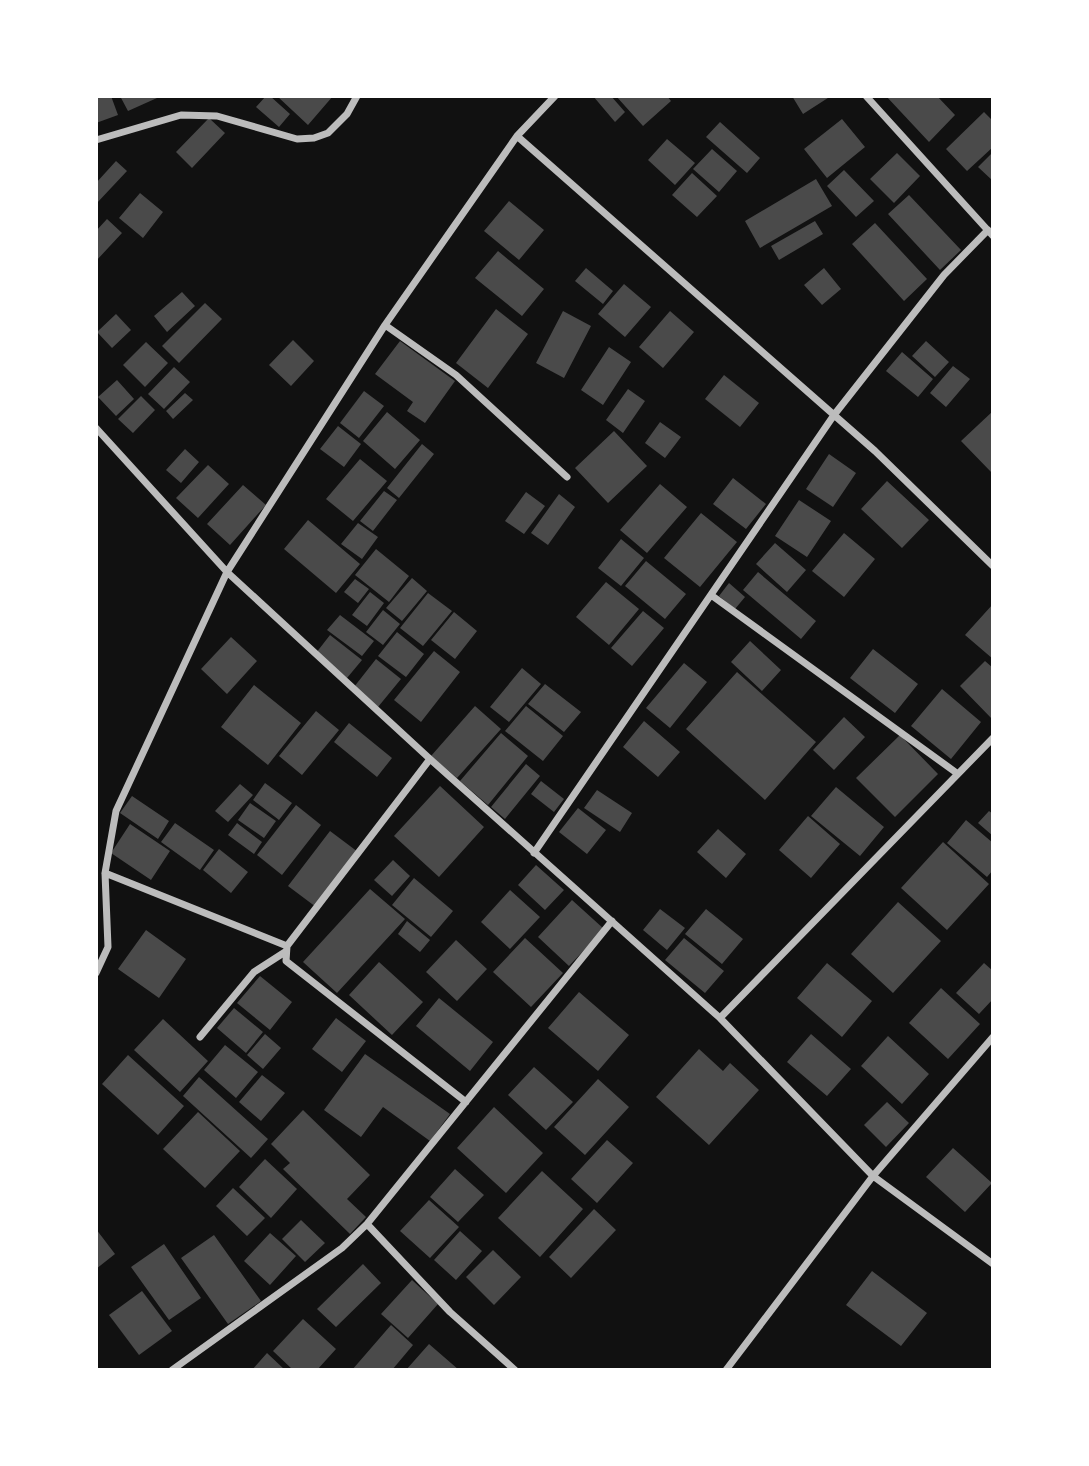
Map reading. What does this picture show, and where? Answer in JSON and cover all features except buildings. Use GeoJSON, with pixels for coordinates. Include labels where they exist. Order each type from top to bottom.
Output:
{"type":"FeatureCollection","features":[{"type":"Feature","properties":{"kind":"street"},"geometry":{"type":"LineString","coordinates":[[96,140],[181,115],[217,116],[297,139],[314,138],[328,132],[347,114],[358,96]]}},
{"type":"Feature","properties":{"kind":"street"},"geometry":{"type":"LineString","coordinates":[[96,973],[108,947],[105,873],[116,811],[227,572],[385,325],[517,136],[555,96]]}},
{"type":"Feature","properties":{"kind":"street"},"geometry":{"type":"LineString","coordinates":[[534,853],[834,415],[944,275],[991,233],[866,96]]}},
{"type":"Feature","properties":{"kind":"street"},"geometry":{"type":"LineString","coordinates":[[517,136],[902,476],[993,566]]}},
{"type":"Feature","properties":{"kind":"street"},"geometry":{"type":"LineString","coordinates":[[385,325],[456,375],[567,477]]}},
{"type":"Feature","properties":{"kind":"street"},"geometry":{"type":"LineString","coordinates":[[96,428],[227,572],[430,759],[720,1018],[873,1176],[993,1264]]}},
{"type":"Feature","properties":{"kind":"street"},"geometry":{"type":"LineString","coordinates":[[711,595],[958,774]]}},
{"type":"Feature","properties":{"kind":"street"},"geometry":{"type":"LineString","coordinates":[[720,1018],[993,738]]}},
{"type":"Feature","properties":{"kind":"street"},"geometry":{"type":"LineString","coordinates":[[200,1037],[254,972],[286,949],[430,759]]}},
{"type":"Feature","properties":{"kind":"street"},"geometry":{"type":"LineString","coordinates":[[105,873],[286,949]]}},
{"type":"Feature","properties":{"kind":"street"},"geometry":{"type":"LineString","coordinates":[[173,1370],[342,1248],[367,1224],[612,921]]}},
{"type":"Feature","properties":{"kind":"street"},"geometry":{"type":"LineString","coordinates":[[286,949],[288,966],[466,1102]]}},
{"type":"Feature","properties":{"kind":"street"},"geometry":{"type":"LineString","coordinates":[[726,1370],[873,1176],[993,1037]]}},
{"type":"Feature","properties":{"kind":"street"},"geometry":{"type":"LineString","coordinates":[[367,1224],[450,1312],[515,1370]]}}]}
